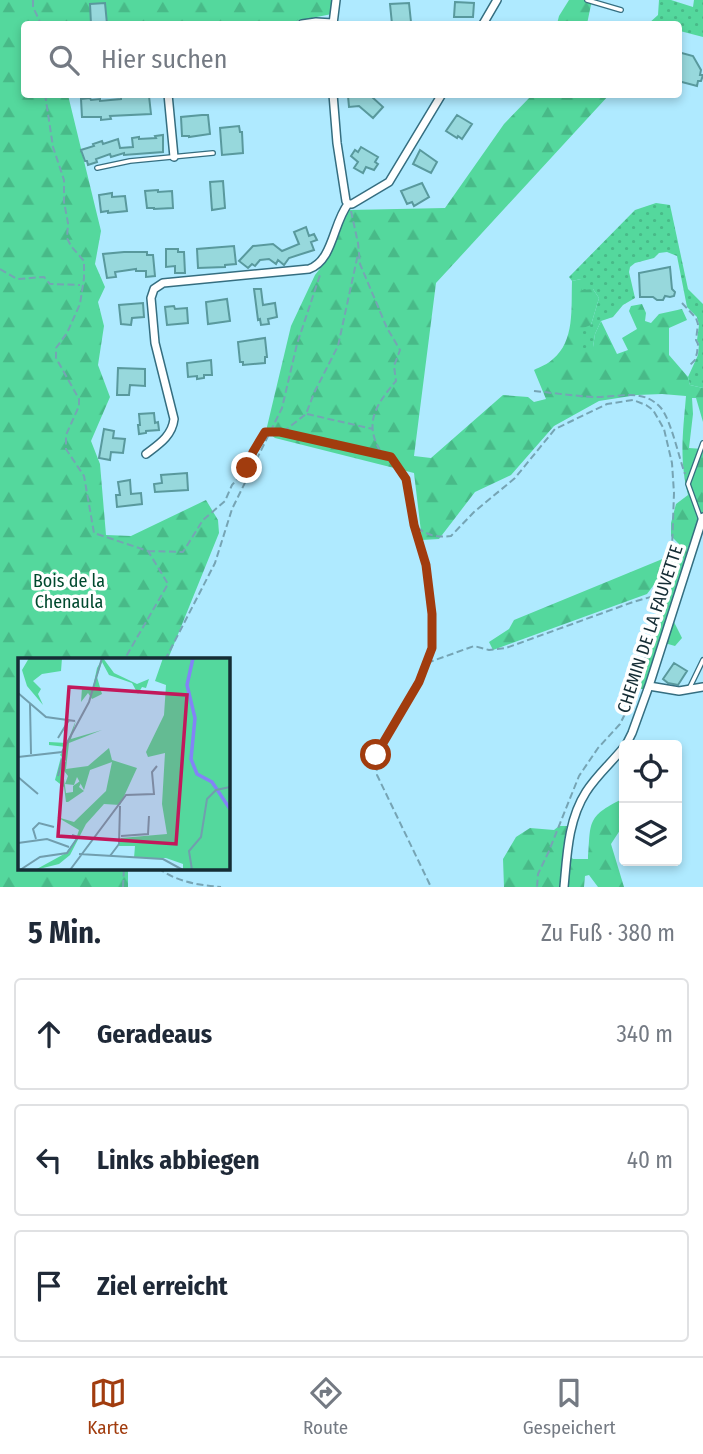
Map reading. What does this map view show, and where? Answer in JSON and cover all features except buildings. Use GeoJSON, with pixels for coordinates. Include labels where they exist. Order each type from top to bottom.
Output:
{"type":"FeatureCollection","features":[{"type":"Feature","properties":{"kind":"street"},"geometry":{"type":"LineString","coordinates":[[333,21],[336,0]]}},
{"type":"Feature","properties":{"kind":"street"},"geometry":{"type":"LineString","coordinates":[[485,21],[497,0]]}},
{"type":"Feature","properties":{"kind":"street"},"geometry":{"type":"LineString","coordinates":[[168,98],[174,156]]}},
{"type":"Feature","properties":{"kind":"street"},"geometry":{"type":"LineString","coordinates":[[333,98],[337,143],[348,204]]}},
{"type":"Feature","properties":{"kind":"street"},"geometry":{"type":"LineString","coordinates":[[146,454],[164,440],[171,431],[174,419],[155,343],[151,298],[154,289],[163,283],[309,269],[317,266],[324,259],[342,211],[348,204],[389,182],[440,98]]}},
{"type":"Feature","properties":{"kind":"street","name":"CHEMIN DE LA FAUVETTE"},"geometry":{"type":"LineString","coordinates":[[628,740],[649,685],[702,519]]}},
{"type":"Feature","properties":{"kind":"street"},"geometry":{"type":"LineString","coordinates":[[649,685],[665,690],[688,691],[703,687]]}},
{"type":"Feature","properties":{"kind":"street","name":"CHEMIN DE LA FAUVETTE"},"geometry":{"type":"LineString","coordinates":[[564,887],[571,830],[579,805],[589,787],[619,753]]}},
{"type":"Feature","properties":{"kind":"lane"},"geometry":{"type":"LineString","coordinates":[[587,0],[621,10]]}},
{"type":"Feature","properties":{"kind":"lane"},"geometry":{"type":"LineString","coordinates":[[97,168],[130,161],[213,153]]}},
{"type":"Feature","properties":{"kind":"lane"},"geometry":{"type":"LineString","coordinates":[[688,484],[703,443]]}},
{"type":"Feature","properties":{"kind":"lane","name":"CHEMIN DE LA FAUVETTE"},"geometry":{"type":"LineString","coordinates":[[688,484],[702,519]]}},
{"type":"Feature","properties":{"kind":"lane"},"geometry":{"type":"LineString","coordinates":[[688,691],[703,660]]}},
{"type":"Feature","properties":{"kind":"path"},"geometry":{"type":"LineString","coordinates":[[33,0],[40,21]]}},
{"type":"Feature","properties":{"kind":"path"},"geometry":{"type":"LineString","coordinates":[[46,98],[53,147],[64,180],[67,238],[84,261],[80,304],[67,333],[56,348],[56,358],[79,398],[79,406],[66,435],[66,449],[84,475],[94,533],[148,551],[183,552],[203,520],[225,501],[232,485],[247,468],[265,432],[270,431],[391,457],[406,479],[414,525],[426,565],[432,614],[432,648],[419,682],[376,755],[377,775],[432,887]]}},
{"type":"Feature","properties":{"kind":"path"},"geometry":{"type":"LineString","coordinates":[[348,204],[353,215],[360,264],[387,328],[400,349],[394,366],[396,382],[380,400],[372,421],[374,441],[383,455]]}},
{"type":"Feature","properties":{"kind":"path"},"geometry":{"type":"LineString","coordinates":[[282,432],[306,414],[338,346],[359,251]]}},
{"type":"Feature","properties":{"kind":"path"},"geometry":{"type":"LineString","coordinates":[[166,658],[215,563],[232,509],[282,408],[297,344],[320,275],[317,266]]}},
{"type":"Feature","properties":{"kind":"path"},"geometry":{"type":"LineString","coordinates":[[0,269],[18,279],[44,276],[51,284],[82,285]]}},
{"type":"Feature","properties":{"kind":"path"},"geometry":{"type":"LineString","coordinates":[[682,303],[698,324],[697,353],[690,365]]}},
{"type":"Feature","properties":{"kind":"path"},"geometry":{"type":"LineString","coordinates":[[534,391],[596,397],[629,394],[650,398],[663,410],[688,484]]}},
{"type":"Feature","properties":{"kind":"path"},"geometry":{"type":"LineString","coordinates":[[414,525],[425,534],[451,536],[474,512],[515,478],[555,429],[607,404],[633,400],[646,405],[653,410],[664,429],[672,463],[674,512],[674,559],[664,596],[637,690],[620,723],[598,748],[579,776],[538,874],[537,887]]}},
{"type":"Feature","properties":{"kind":"path"},"geometry":{"type":"LineString","coordinates":[[306,414],[373,429]]}},
{"type":"Feature","properties":{"kind":"path"},"geometry":{"type":"LineString","coordinates":[[125,658],[168,584],[148,551]]}},
{"type":"Feature","properties":{"kind":"path"},"geometry":{"type":"LineString","coordinates":[[426,664],[474,646],[489,650],[506,648],[633,602],[664,596]]}},
{"type":"Feature","properties":{"kind":"path"},"geometry":{"type":"LineString","coordinates":[[162,870],[171,877],[197,885],[221,887]]}},
{"type":"Feature","properties":{"kind":"green space","name":"Bois de la Chenaula"},"geometry":{"type":"Polygon","coordinates":[[[0,0],[333,0],[332,14],[296,21],[21,21],[21,98],[69,98],[101,231],[95,264],[105,287],[98,302],[104,326],[98,365],[110,397],[91,441],[100,464],[106,535],[131,536],[206,500],[218,520],[219,533],[168,658],[18,658],[18,870],[128,870],[128,887],[0,887],[0,0]]]}},
{"type":"Feature","properties":{"kind":"green space"},"geometry":{"type":"Polygon","coordinates":[[[569,0],[592,0],[588,21],[558,21],[569,0]]]}},
{"type":"Feature","properties":{"kind":"green space"},"geometry":{"type":"Polygon","coordinates":[[[659,0],[671,0],[693,7],[694,0],[703,0],[703,37],[682,32],[682,21],[651,21],[658,15],[659,0]]]}},
{"type":"Feature","properties":{"kind":"green space"},"geometry":{"type":"Polygon","coordinates":[[[529,98],[606,98],[436,283],[414,456],[431,458],[503,395],[528,397],[534,402],[546,399],[534,370],[551,361],[565,343],[570,323],[572,281],[581,279],[599,298],[591,325],[593,347],[601,321],[617,354],[628,350],[622,338],[637,329],[629,311],[631,306],[642,304],[646,313],[645,321],[651,323],[659,314],[682,309],[687,320],[669,328],[669,355],[688,377],[690,385],[703,388],[703,422],[696,398],[692,398],[689,448],[703,449],[703,512],[698,518],[669,612],[682,638],[675,646],[661,642],[646,689],[639,689],[662,594],[670,580],[668,574],[656,582],[647,594],[493,650],[489,642],[509,629],[514,620],[677,553],[679,544],[671,536],[671,523],[676,504],[688,495],[683,457],[686,396],[637,395],[599,401],[554,426],[511,475],[475,492],[439,539],[422,540],[414,473],[275,438],[266,431],[291,326],[315,275],[326,261],[349,210],[445,208],[504,124],[529,98]]]}},
{"type":"Feature","properties":{"kind":"green space"},"geometry":{"type":"Polygon","coordinates":[[[656,203],[670,205],[688,289],[703,304],[703,388],[690,385],[688,377],[698,355],[697,317],[687,307],[677,256],[667,252],[630,267],[635,298],[623,305],[613,317],[601,321],[593,347],[582,349],[583,328],[591,325],[599,298],[593,289],[582,290],[581,279],[572,281],[569,277],[635,210],[656,203]]]}},
{"type":"Feature","properties":{"kind":"green space"},"geometry":{"type":"Polygon","coordinates":[[[619,800],[619,832],[611,844],[624,887],[598,887],[589,875],[585,876],[584,887],[504,887],[503,859],[516,837],[530,828],[554,830],[559,826],[567,826],[563,849],[573,859],[588,859],[593,822],[596,816],[619,800]]]}},
{"type":"Feature","properties":{"kind":"route"},"geometry":{"type":"LineString","coordinates":[[247,468],[265,432],[280,432],[391,457],[406,479],[414,525],[426,565],[432,614],[432,648],[419,682],[376,755]]}}]}
